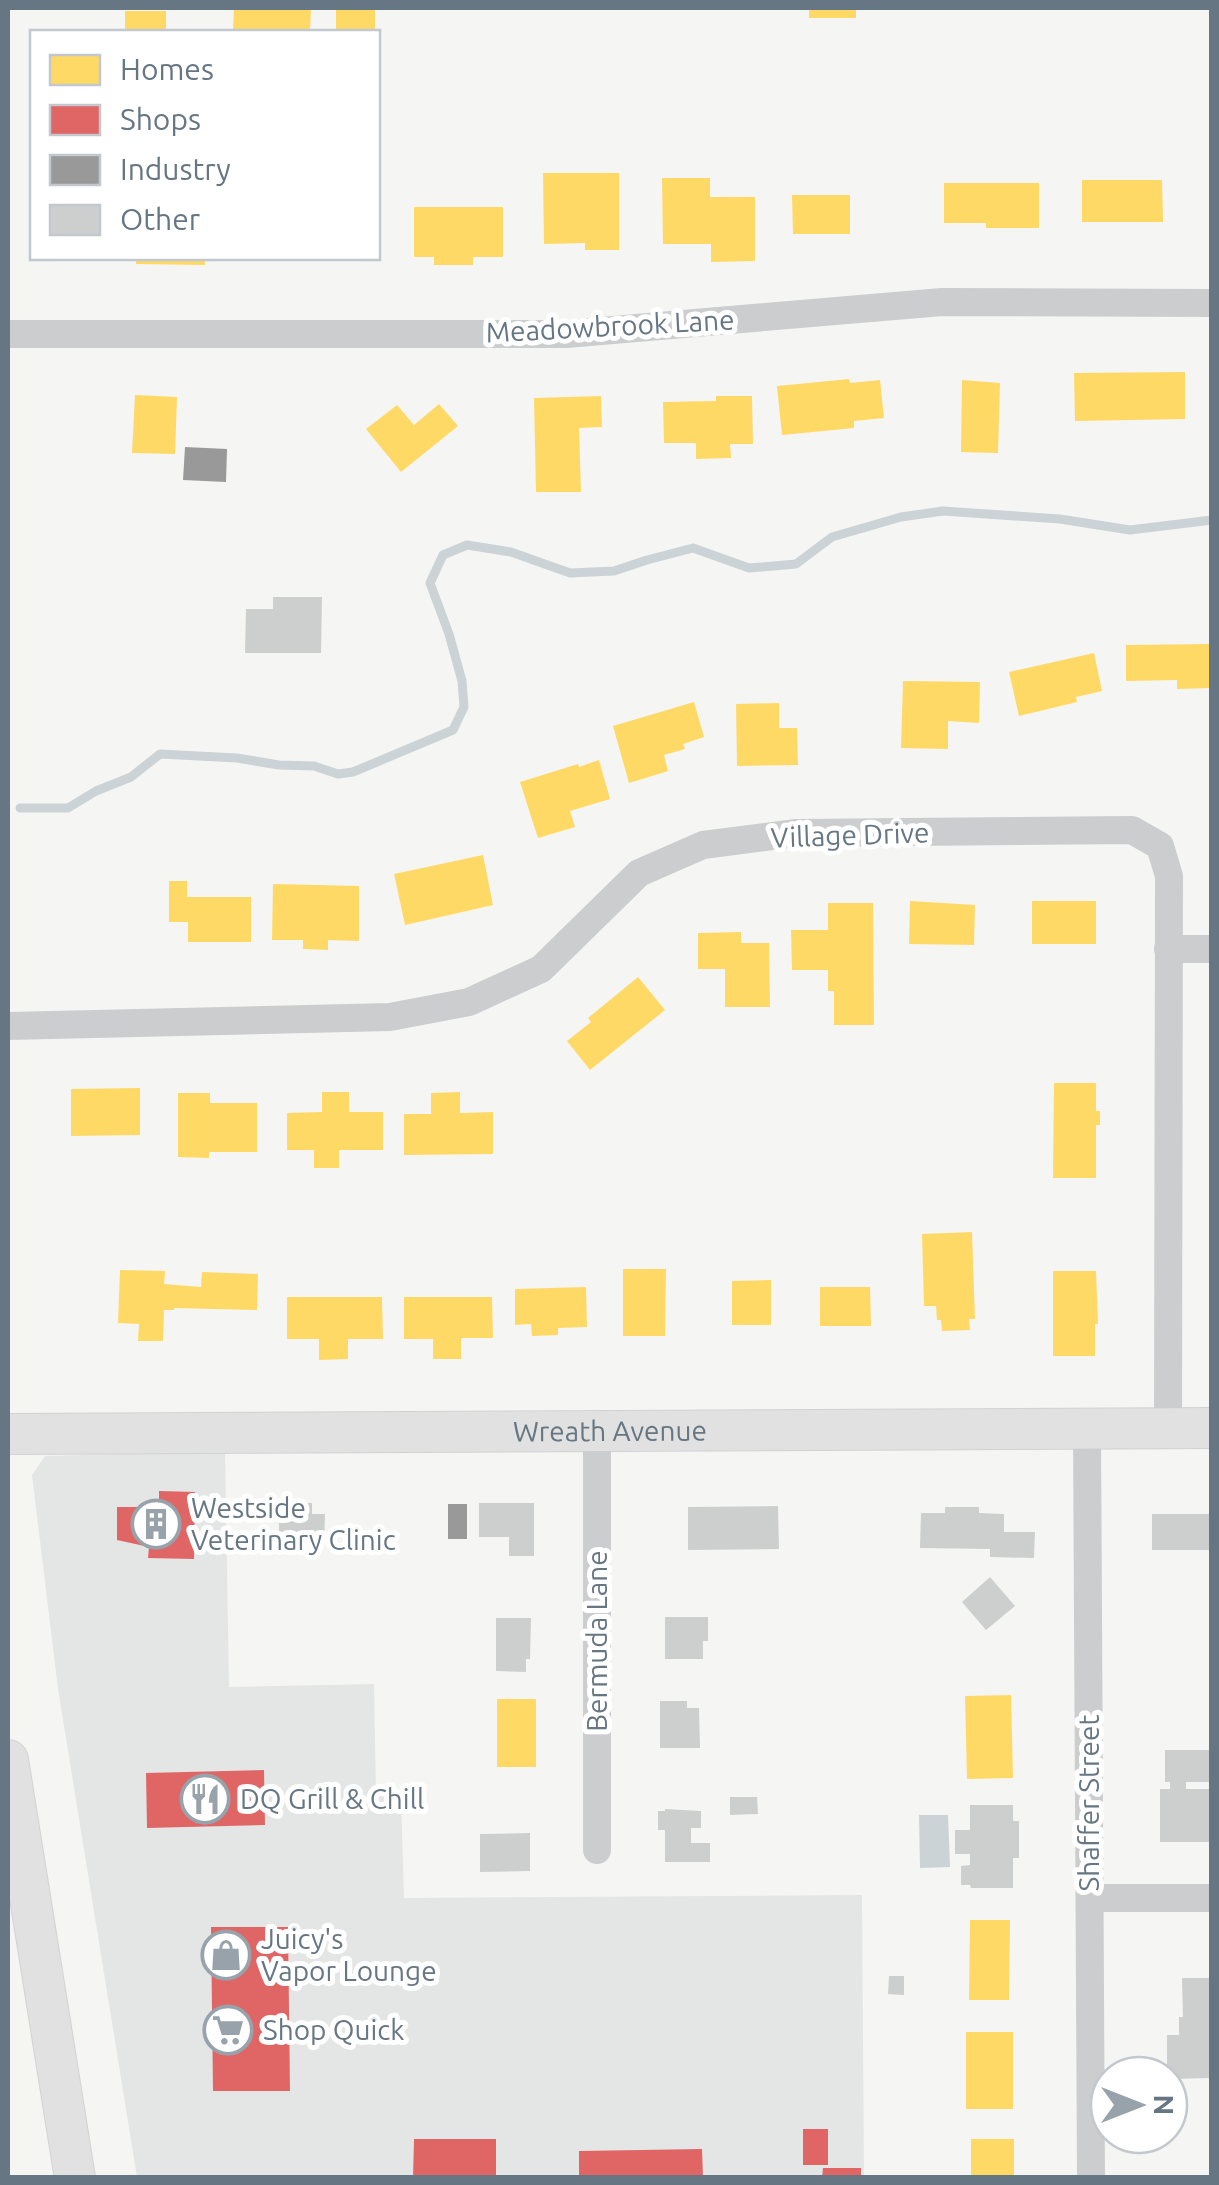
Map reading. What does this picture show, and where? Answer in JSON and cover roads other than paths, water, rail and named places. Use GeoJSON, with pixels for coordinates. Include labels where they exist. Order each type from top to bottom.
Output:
{"type":"FeatureCollection","features":[{"type":"Feature","properties":{"kind":"street","name":"Meadowbrook Lane"},"geometry":{"type":"LineString","coordinates":[[8,334],[566,334],[942,302],[1212,303]]}},
{"type":"Feature","properties":{"kind":"street","name":"Village Drive"},"geometry":{"type":"LineString","coordinates":[[8,1026],[390,1017],[469,1002],[541,970],[639,873],[704,845],[796,833],[1132,830],[1160,846],[1169,876],[1168,1428]]}},
{"type":"Feature","properties":{"kind":"street"},"geometry":{"type":"LineString","coordinates":[[1168,949],[1212,949]]}},
{"type":"Feature","properties":{"kind":"street","name":"Shaffer Street"},"geometry":{"type":"LineString","coordinates":[[1086,1428],[1091,2178]]}},
{"type":"Feature","properties":{"kind":"street","name":"Wreath Avenue"},"geometry":{"type":"LineString","coordinates":[[8,1434],[1212,1428]]}},
{"type":"Feature","properties":{"kind":"street","name":"Bermuda Lane"},"geometry":{"type":"LineString","coordinates":[[597,1430],[597,1850]]}},
{"type":"Feature","properties":{"kind":"street"},"geometry":{"type":"LineString","coordinates":[[8,1760],[75,2178]]}},
{"type":"Feature","properties":{"kind":"street"},"geometry":{"type":"LineString","coordinates":[[1090,1898],[1212,1898]]}},
{"type":"Feature","properties":{"kind":"waterway"},"geometry":{"type":"LineString","coordinates":[[20,808],[68,808],[131,777],[160,754],[314,766],[338,774],[353,772],[453,730],[464,707],[462,681],[430,583],[443,555],[467,545],[511,552],[570,573],[614,571],[693,548],[749,568],[796,564],[832,537],[901,517],[943,511],[1060,519],[1130,530],[1212,520]]}},
{"type":"Feature","properties":{"kind":"place","name":"Westside Veterinary Clinic"},"geometry":{"type":"Point","coordinates":[156,1524]}},
{"type":"Feature","properties":{"kind":"place","name":"DQ Grill & Chill"},"geometry":{"type":"Point","coordinates":[205,1799]}},
{"type":"Feature","properties":{"kind":"place","name":"Juicy's Vapor Lounge"},"geometry":{"type":"Point","coordinates":[226,1955]}},
{"type":"Feature","properties":{"kind":"place","name":"Shop Quick"},"geometry":{"type":"Point","coordinates":[228,2030]}}]}
